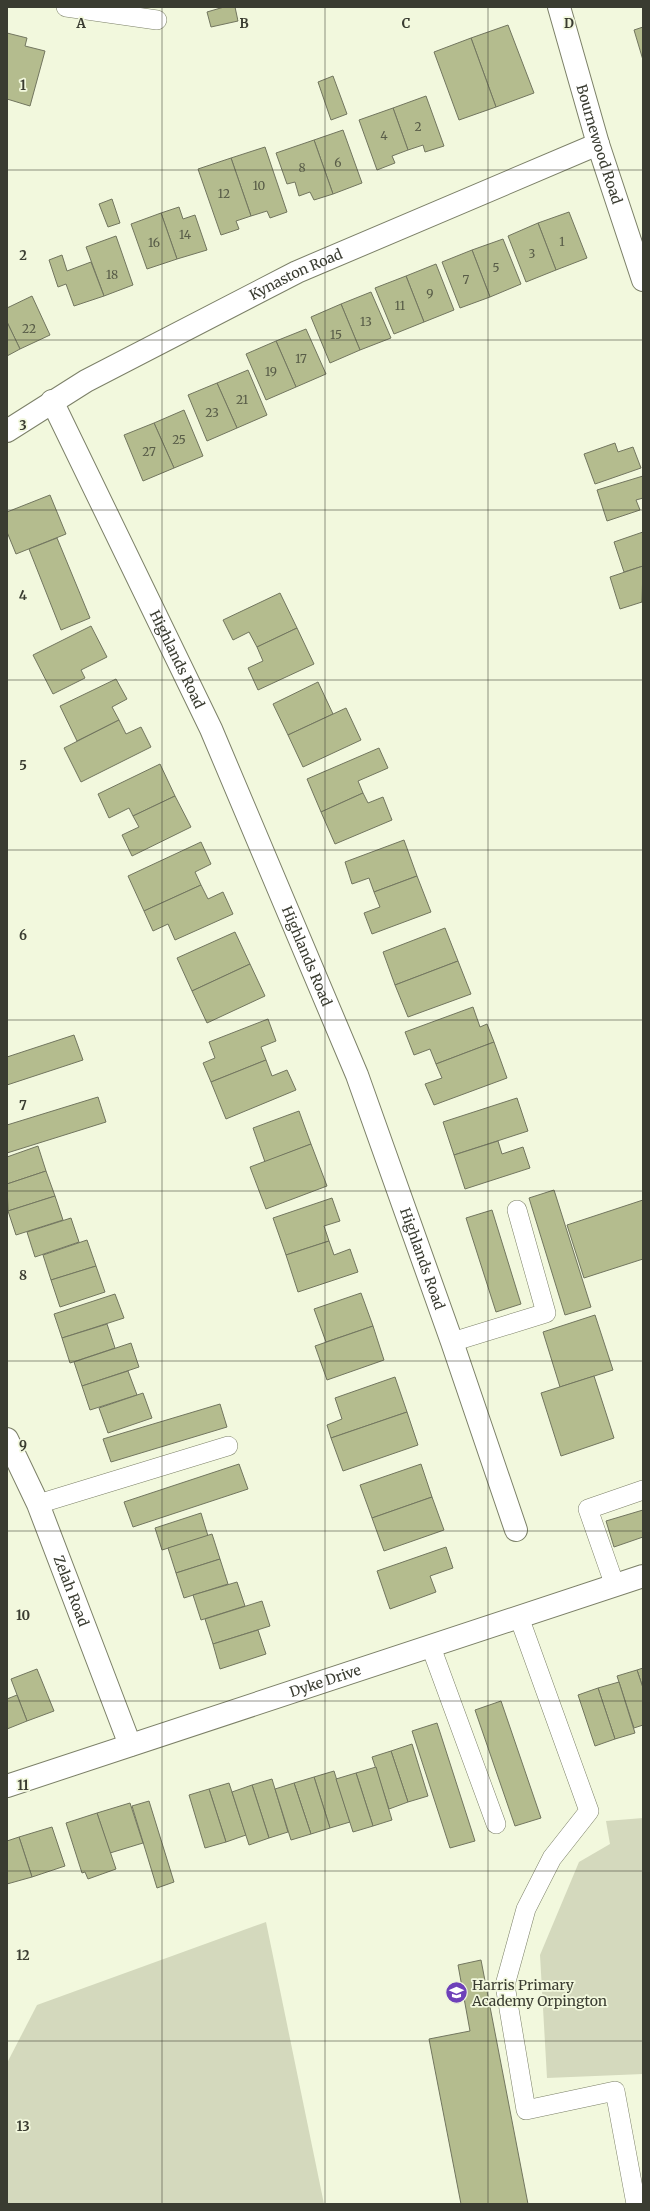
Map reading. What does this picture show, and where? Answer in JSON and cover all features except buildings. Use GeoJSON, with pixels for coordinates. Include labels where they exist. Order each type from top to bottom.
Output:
{"type":"FeatureCollection","features":[{"type":"Feature","properties":{"kind":"street","name":"Bournewood Road"},"geometry":{"type":"LineString","coordinates":[[559,7],[598,144],[643,280]]}},
{"type":"Feature","properties":{"kind":"street","name":"Kynaston Road"},"geometry":{"type":"LineString","coordinates":[[7,431],[52,401],[86,381],[297,272],[598,144]]}},
{"type":"Feature","properties":{"kind":"street","name":"Highlands Road"},"geometry":{"type":"LineString","coordinates":[[52,401],[223,759],[357,1075],[452,1342],[516,1530]]}},
{"type":"Feature","properties":{"kind":"street","name":"Zelah Road"},"geometry":{"type":"LineString","coordinates":[[7,1439],[38,1504],[130,1745]]}},
{"type":"Feature","properties":{"kind":"street","name":"Dyke Drive"},"geometry":{"type":"LineString","coordinates":[[7,1786],[643,1576]]}},
{"type":"Feature","properties":{"kind":"lane"},"geometry":{"type":"LineString","coordinates":[[66,7],[157,20]]}},
{"type":"Feature","properties":{"kind":"lane"},"geometry":{"type":"LineString","coordinates":[[452,1342],[546,1313],[517,1210]]}},
{"type":"Feature","properties":{"kind":"lane"},"geometry":{"type":"LineString","coordinates":[[38,1504],[228,1446]]}},
{"type":"Feature","properties":{"kind":"lane"},"geometry":{"type":"LineString","coordinates":[[615,1586],[588,1509],[643,1490]]}},
{"type":"Feature","properties":{"kind":"lane"},"geometry":{"type":"LineString","coordinates":[[519,1618],[589,1811],[552,1858],[526,1909],[505,1985],[526,2110],[615,2091],[636,2204]]}},
{"type":"Feature","properties":{"kind":"lane"},"geometry":{"type":"LineString","coordinates":[[431,1647],[496,1824]]}},
{"type":"Feature","properties":{"kind":"green space"},"geometry":{"type":"Polygon","coordinates":[[[643,1818],[643,2074],[547,2078],[540,1955],[579,1862],[610,1844],[606,1821],[643,1818]]]}},
{"type":"Feature","properties":{"kind":"green space"},"geometry":{"type":"Polygon","coordinates":[[[266,1922],[324,2204],[7,2204],[7,2063],[37,2005],[266,1922]]]}},
{"type":"Feature","properties":{"kind":"place","name":"Harris Primary Academy Orpington"},"geometry":{"type":"Point","coordinates":[456,1993]}}]}
